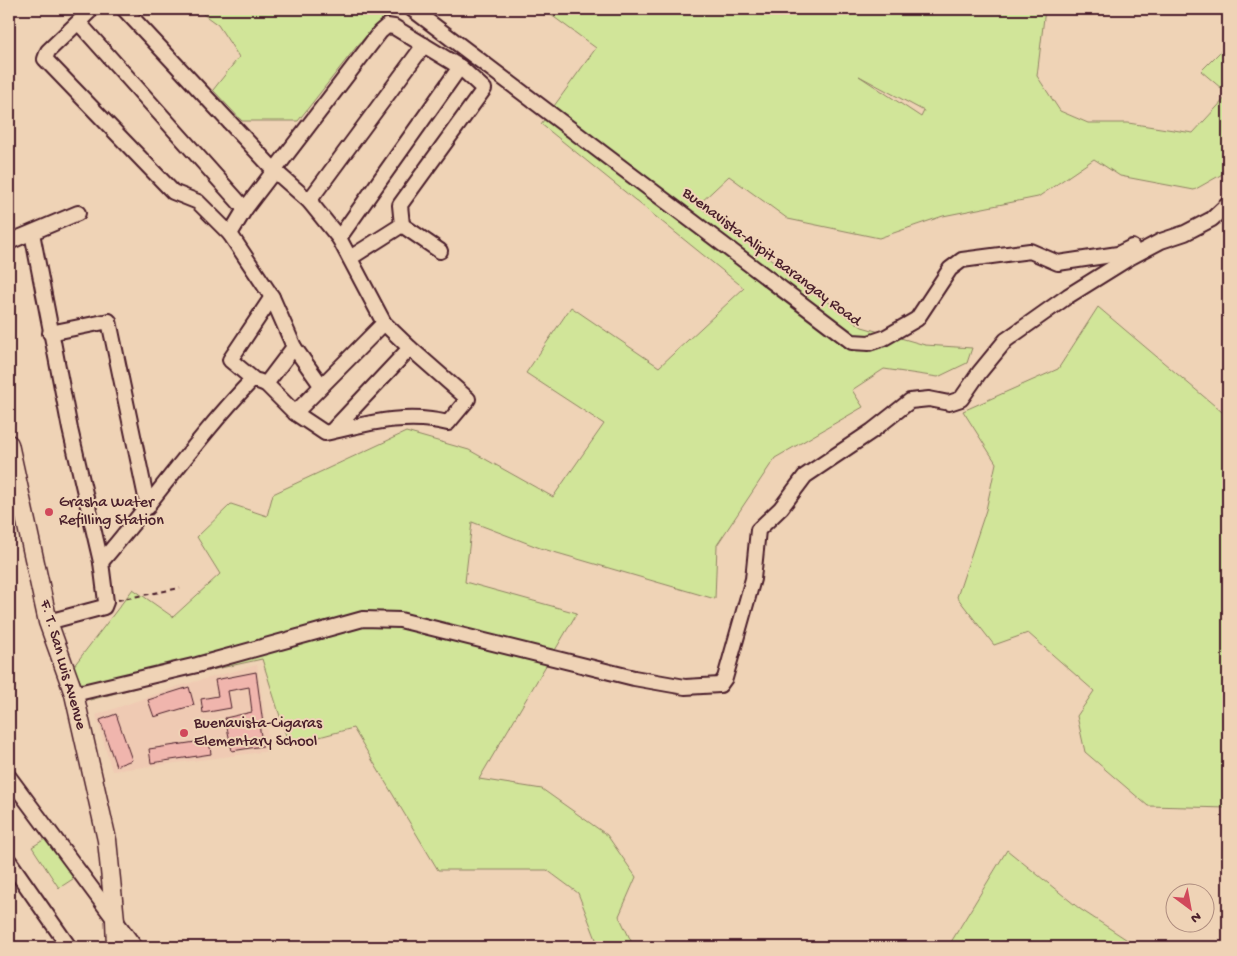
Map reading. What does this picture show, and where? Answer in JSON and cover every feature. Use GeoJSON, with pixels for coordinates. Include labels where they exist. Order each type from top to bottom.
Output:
{"type":"FeatureCollection","features":[{"type":"Feature","properties":{"kind":"main road","name":"F. T. San Luis Avenue"},"geometry":{"type":"LineString","coordinates":[[9,444],[48,622],[74,694],[107,840],[116,947]]}},
{"type":"Feature","properties":{"kind":"street"},"geometry":{"type":"LineString","coordinates":[[92,9],[48,51],[45,59],[173,192],[198,202],[230,234],[272,298],[294,347],[321,385]]}},
{"type":"Feature","properties":{"kind":"street"},"geometry":{"type":"LineString","coordinates":[[124,9],[275,171],[309,201],[339,238],[384,323],[468,399],[448,423],[428,418],[393,418],[325,433],[295,413],[260,381],[230,360],[272,298]]}},
{"type":"Feature","properties":{"kind":"street","name":"Buenavista-Alipit Barangay Road"},"geometry":{"type":"LineString","coordinates":[[412,9],[852,342],[869,343],[884,338],[917,319],[950,269],[962,260],[1030,251],[1058,263],[1084,261],[1118,254],[1137,246],[1161,240]]}},
{"type":"Feature","properties":{"kind":"street"},"geometry":{"type":"LineString","coordinates":[[79,23],[245,208]]}},
{"type":"Feature","properties":{"kind":"street"},"geometry":{"type":"LineString","coordinates":[[230,234],[245,208],[380,32],[387,26],[394,27],[460,67],[484,89],[400,205],[402,226]]}},
{"type":"Feature","properties":{"kind":"street"},"geometry":{"type":"LineString","coordinates":[[309,201],[424,46]]}},
{"type":"Feature","properties":{"kind":"street"},"geometry":{"type":"LineString","coordinates":[[339,238],[460,67]]}},
{"type":"Feature","properties":{"kind":"street"},"geometry":{"type":"LineString","coordinates":[[74,694],[197,665],[363,619],[400,620],[634,678],[685,688],[720,685],[725,678],[753,579],[758,530],[781,508],[806,476],[872,431],[910,401],[929,399],[949,403],[962,399],[978,373],[1006,340],[1068,296],[1161,240],[1185,233],[1212,219],[1228,204]]}},
{"type":"Feature","properties":{"kind":"street"},"geometry":{"type":"LineString","coordinates":[[9,242],[78,213]]}},
{"type":"Feature","properties":{"kind":"street"},"geometry":{"type":"LineString","coordinates":[[402,226],[440,251]]}},
{"type":"Feature","properties":{"kind":"street"},"geometry":{"type":"LineString","coordinates":[[350,258],[402,226]]}},
{"type":"Feature","properties":{"kind":"street"},"geometry":{"type":"LineString","coordinates":[[32,233],[50,333],[101,562],[106,602],[104,607],[48,622]]}},
{"type":"Feature","properties":{"kind":"street"},"geometry":{"type":"LineString","coordinates":[[50,333],[109,321],[148,508]]}},
{"type":"Feature","properties":{"kind":"street"},"geometry":{"type":"LineString","coordinates":[[295,413],[384,323]]}},
{"type":"Feature","properties":{"kind":"street"},"geometry":{"type":"LineString","coordinates":[[101,562],[148,508],[221,412],[260,381],[294,347]]}},
{"type":"Feature","properties":{"kind":"street"},"geometry":{"type":"LineString","coordinates":[[332,431],[410,348]]}},
{"type":"Feature","properties":{"kind":"street"},"geometry":{"type":"LineString","coordinates":[[9,777],[134,947]]}},
{"type":"Feature","properties":{"kind":"street"},"geometry":{"type":"LineString","coordinates":[[9,860],[69,947]]}},
{"type":"Feature","properties":{"kind":"path"},"geometry":{"type":"LineString","coordinates":[[106,602],[180,588]]}},
{"type":"Feature","properties":{"kind":"shaded area","name":"Buenavista-Cigaras Elementary School"},"geometry":{"type":"Polygon","coordinates":[[[257,665],[270,751],[112,771],[96,715],[179,686],[257,665]]]}},
{"type":"Feature","properties":{"kind":"green space"},"geometry":{"type":"Polygon","coordinates":[[[196,9],[392,9],[357,46],[298,121],[242,121],[213,90],[239,57],[218,25],[196,9]]]}},
{"type":"Feature","properties":{"kind":"green space"},"geometry":{"type":"Polygon","coordinates":[[[543,9],[1045,9],[1037,76],[1060,111],[1088,123],[1128,123],[1193,133],[1228,95],[1228,176],[1226,172],[1194,190],[1120,176],[1094,159],[1038,197],[943,216],[879,238],[788,219],[729,176],[698,205],[862,327],[925,345],[972,348],[967,363],[938,377],[884,369],[852,390],[863,407],[775,458],[717,545],[715,599],[540,548],[472,522],[465,582],[577,613],[479,779],[542,789],[607,835],[636,877],[619,916],[634,947],[599,947],[578,893],[547,870],[438,870],[353,728],[289,745],[262,659],[161,681],[90,700],[73,667],[133,589],[173,617],[220,574],[197,537],[231,504],[267,516],[273,494],[406,432],[469,450],[553,497],[604,424],[526,373],[571,307],[659,367],[744,288],[541,124],[596,48],[543,9]],[[859,76],[921,117],[924,111],[859,76]]]}},
{"type":"Feature","properties":{"kind":"green space"},"geometry":{"type":"Polygon","coordinates":[[[1228,44],[1228,94],[1201,71],[1228,44]]]}},
{"type":"Feature","properties":{"kind":"green space"},"geometry":{"type":"Polygon","coordinates":[[[1098,307],[1228,417],[1228,808],[1148,806],[1085,752],[1077,716],[1094,691],[1028,633],[994,645],[957,597],[986,510],[996,463],[963,411],[1058,369],[1098,307]]]}},
{"type":"Feature","properties":{"kind":"green space"},"geometry":{"type":"Polygon","coordinates":[[[50,836],[76,877],[59,888],[32,847],[50,836]]]}},
{"type":"Feature","properties":{"kind":"green space"},"geometry":{"type":"Polygon","coordinates":[[[1007,850],[1080,909],[1138,947],[948,947],[1007,850]]]}},
{"type":"Feature","properties":{"kind":"building"},"geometry":{"type":"Polygon","coordinates":[[[256,672],[263,724],[259,725],[263,746],[232,751],[225,718],[252,712],[249,687],[228,691],[231,708],[203,713],[201,699],[218,696],[215,680],[256,672]]]}},
{"type":"Feature","properties":{"kind":"building"},"geometry":{"type":"Polygon","coordinates":[[[189,687],[194,705],[154,717],[148,700],[189,687]]]}},
{"type":"Feature","properties":{"kind":"building"},"geometry":{"type":"Polygon","coordinates":[[[116,714],[132,760],[116,766],[100,720],[116,714]]]}},
{"type":"Feature","properties":{"kind":"building"},"geometry":{"type":"Polygon","coordinates":[[[209,740],[211,754],[151,763],[149,749],[209,740]]]}},
{"type":"Feature","properties":{"kind":"place","name":"Grasha Water Refilling Station"},"geometry":{"type":"Point","coordinates":[49,512]}},
{"type":"Feature","properties":{"kind":"place","name":"Buenavista-Cigaras Elementary School"},"geometry":{"type":"Point","coordinates":[184,733]}}]}
